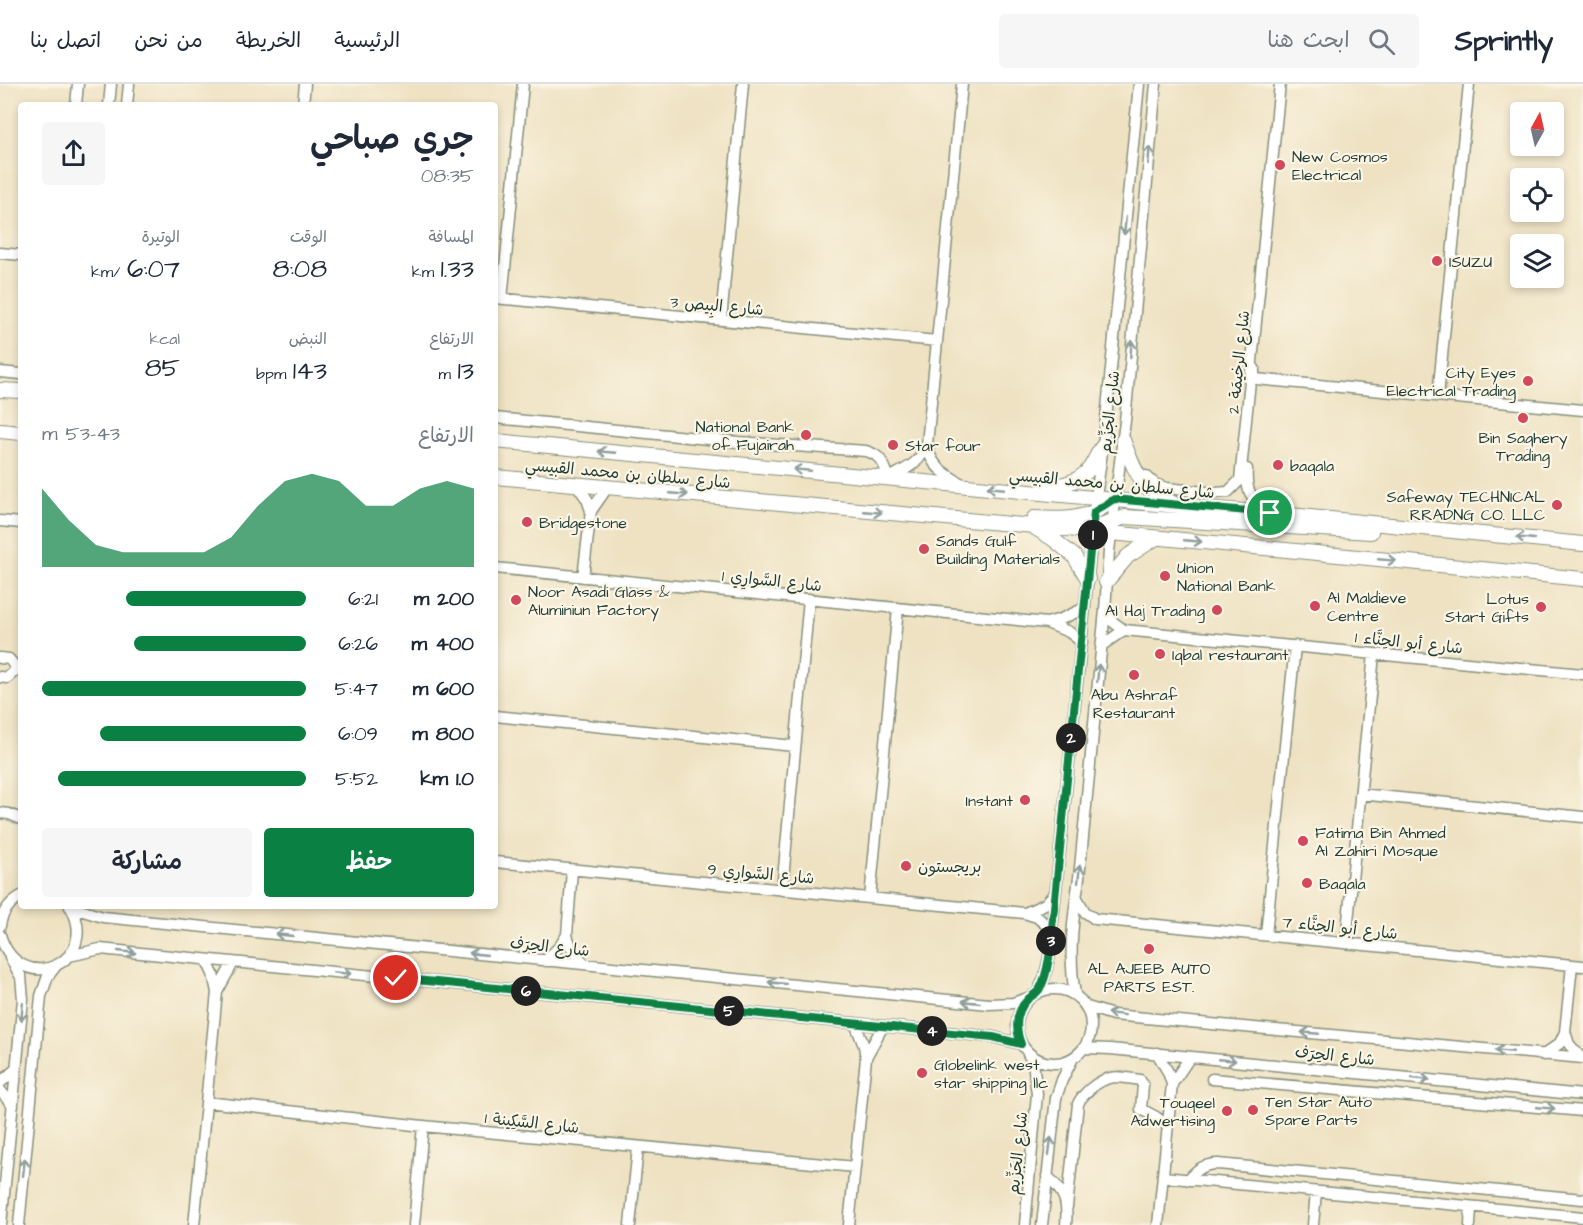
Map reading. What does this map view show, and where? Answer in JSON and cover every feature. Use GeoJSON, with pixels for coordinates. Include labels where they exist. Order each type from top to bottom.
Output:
{"type":"FeatureCollection","features":[{"type":"Feature","properties":{"kind":"main road"},"geometry":{"type":"LineString","coordinates":[[0,390],[18,391]]}},
{"type":"Feature","properties":{"kind":"main road"},"geometry":{"type":"LineString","coordinates":[[0,431],[18,433]]}},
{"type":"Feature","properties":{"kind":"main road"},"geometry":{"type":"LineString","coordinates":[[1123,440],[1132,468],[1140,479],[1156,493],[1178,506]]}},
{"type":"Feature","properties":{"kind":"main road","name":"شارع سلطان بن محمد القبيسي"},"geometry":{"type":"LineString","coordinates":[[498,441],[1583,544]]}},
{"type":"Feature","properties":{"kind":"main road"},"geometry":{"type":"LineString","coordinates":[[1029,491],[1062,485],[1082,477],[1102,447]]}},
{"type":"Feature","properties":{"kind":"main road","name":"شارع سلطان بن محمد القبيسي"},"geometry":{"type":"LineString","coordinates":[[498,477],[1093,532],[1111,526],[1156,538],[1583,579]]}},
{"type":"Feature","properties":{"kind":"main road"},"geometry":{"type":"LineString","coordinates":[[965,521],[984,515],[1067,519],[1094,512],[1114,499]]}},
{"type":"Feature","properties":{"kind":"main road"},"geometry":{"type":"LineString","coordinates":[[1111,526],[1126,517],[1380,532],[1400,525]]}},
{"type":"Feature","properties":{"kind":"main road"},"geometry":{"type":"LineString","coordinates":[[1034,527],[1074,556],[1088,579]]}},
{"type":"Feature","properties":{"kind":"main road"},"geometry":{"type":"LineString","coordinates":[[1106,582],[1128,556],[1156,538]]}},
{"type":"Feature","properties":{"kind":"street"},"geometry":{"type":"LineString","coordinates":[[76,102],[78,84]]}},
{"type":"Feature","properties":{"kind":"street"},"geometry":{"type":"LineString","coordinates":[[109,102],[111,84]]}},
{"type":"Feature","properties":{"kind":"street"},"geometry":{"type":"LineString","coordinates":[[127,102],[129,84]]}},
{"type":"Feature","properties":{"kind":"street"},"geometry":{"type":"LineString","coordinates":[[303,102],[305,84]]}},
{"type":"Feature","properties":{"kind":"street"},"geometry":{"type":"LineString","coordinates":[[499,299],[523,84]]}},
{"type":"Feature","properties":{"kind":"street"},"geometry":{"type":"LineString","coordinates":[[721,320],[743,84]]}},
{"type":"Feature","properties":{"kind":"street"},"geometry":{"type":"LineString","coordinates":[[962,84],[927,444],[930,457],[938,468],[964,485]]}},
{"type":"Feature","properties":{"kind":"street","name":"شارع الجَزِّيم"},"geometry":{"type":"LineString","coordinates":[[1033,995],[1046,976],[1052,930],[1138,84]]}},
{"type":"Feature","properties":{"kind":"street","name":"شارع الجَزِّيم"},"geometry":{"type":"LineString","coordinates":[[1075,994],[1070,958],[1105,610],[1111,526],[1125,421],[1156,84]]}},
{"type":"Feature","properties":{"kind":"street","name":"شارع الرخيمَة 2"},"geometry":{"type":"LineString","coordinates":[[1270,513],[1252,498],[1246,484],[1259,326],[1257,321],[1280,84]]}},
{"type":"Feature","properties":{"kind":"street","name":"شارع الرخيمَة 2"},"geometry":{"type":"LineString","coordinates":[[1125,421],[1140,468],[1155,484],[1171,489],[1215,494],[1228,492],[1238,484],[1255,376],[1286,84]]}},
{"type":"Feature","properties":{"kind":"street"},"geometry":{"type":"LineString","coordinates":[[1438,393],[1468,84]]}},
{"type":"Feature","properties":{"kind":"street"},"geometry":{"type":"LineString","coordinates":[[0,253],[18,255]]}},
{"type":"Feature","properties":{"kind":"street","name":"شارع البِيص 3"},"geometry":{"type":"LineString","coordinates":[[499,299],[937,341]]}},
{"type":"Feature","properties":{"kind":"street"},"geometry":{"type":"LineString","coordinates":[[0,372],[18,374]]}},
{"type":"Feature","properties":{"kind":"street"},"geometry":{"type":"LineString","coordinates":[[1255,376],[1583,404]]}},
{"type":"Feature","properties":{"kind":"street"},"geometry":{"type":"LineString","coordinates":[[1438,393],[1583,410]]}},
{"type":"Feature","properties":{"kind":"street"},"geometry":{"type":"LineString","coordinates":[[498,418],[738,442],[866,451],[875,453],[882,460],[889,478],[917,461],[927,444]]}},
{"type":"Feature","properties":{"kind":"street"},"geometry":{"type":"LineString","coordinates":[[577,485],[587,499],[591,511],[583,577]]}},
{"type":"Feature","properties":{"kind":"street"},"geometry":{"type":"LineString","coordinates":[[591,511],[607,488]]}},
{"type":"Feature","properties":{"kind":"street"},"geometry":{"type":"LineString","coordinates":[[0,521],[18,523]]}},
{"type":"Feature","properties":{"kind":"street","name":"شارع السَّوارِي 1"},"geometry":{"type":"LineString","coordinates":[[498,568],[1047,623],[1069,632],[1082,642]]}},
{"type":"Feature","properties":{"kind":"street"},"geometry":{"type":"LineString","coordinates":[[782,890],[809,599]]}},
{"type":"Feature","properties":{"kind":"street"},"geometry":{"type":"LineString","coordinates":[[870,898],[898,608]]}},
{"type":"Feature","properties":{"kind":"street","name":"شارع السَّوارِي 1"},"geometry":{"type":"LineString","coordinates":[[1047,623],[1085,608]]}},
{"type":"Feature","properties":{"kind":"street"},"geometry":{"type":"LineString","coordinates":[[1101,646],[1125,630],[1113,622],[1105,610]]}},
{"type":"Feature","properties":{"kind":"street","name":"شارع أبو الحِنَّاء 1"},"geometry":{"type":"LineString","coordinates":[[1125,630],[1583,674]]}},
{"type":"Feature","properties":{"kind":"street"},"geometry":{"type":"LineString","coordinates":[[1266,934],[1295,646]]}},
{"type":"Feature","properties":{"kind":"street"},"geometry":{"type":"LineString","coordinates":[[1346,942],[1374,654]]}},
{"type":"Feature","properties":{"kind":"street"},"geometry":{"type":"LineString","coordinates":[[0,658],[9,659],[17,669],[7,678],[0,677]]}},
{"type":"Feature","properties":{"kind":"street"},"geometry":{"type":"LineString","coordinates":[[498,716],[794,746]]}},
{"type":"Feature","properties":{"kind":"street"},"geometry":{"type":"LineString","coordinates":[[1360,794],[1583,817]]}},
{"type":"Feature","properties":{"kind":"street","name":"شارع السَّوارِي 9"},"geometry":{"type":"LineString","coordinates":[[498,862],[1024,913],[1043,921],[1052,930]]}},
{"type":"Feature","properties":{"kind":"street"},"geometry":{"type":"LineString","coordinates":[[572,870],[567,935],[571,947],[584,964]]}},
{"type":"Feature","properties":{"kind":"street"},"geometry":{"type":"LineString","coordinates":[[1024,913],[1038,908],[1055,893]]}},
{"type":"Feature","properties":{"kind":"street"},"geometry":{"type":"LineString","coordinates":[[0,926],[4,912],[14,898]]}},
{"type":"Feature","properties":{"kind":"street"},"geometry":{"type":"LineString","coordinates":[[1076,898],[1085,912],[1095,919]]}},
{"type":"Feature","properties":{"kind":"street"},"geometry":{"type":"LineString","coordinates":[[19,1225],[41,996],[48,976],[69,956],[76,944],[78,931],[72,909]]}},
{"type":"Feature","properties":{"kind":"street","name":"شارع الحِرَف"},"geometry":{"type":"LineString","coordinates":[[79,909],[103,917],[989,1004],[1012,1003],[1033,995]]}},
{"type":"Feature","properties":{"kind":"street"},"geometry":{"type":"LineString","coordinates":[[1072,938],[1084,924],[1095,919]]}},
{"type":"Feature","properties":{"kind":"street","name":"شارع أبو الحِنَّاء 7"},"geometry":{"type":"LineString","coordinates":[[1095,919],[1577,965]]}},
{"type":"Feature","properties":{"kind":"street"},"geometry":{"type":"LineString","coordinates":[[545,961],[567,935]]}},
{"type":"Feature","properties":{"kind":"street"},"geometry":{"type":"LineString","coordinates":[[1,941],[21,976],[23,991],[1,1225]]}},
{"type":"Feature","properties":{"kind":"street"},"geometry":{"type":"LineString","coordinates":[[69,956],[100,949],[993,1037],[1024,1047],[1040,1060],[1048,1063],[1073,1058],[1085,1048],[1092,1028],[1087,1007],[1075,994],[1057,988],[1033,995],[1019,1012],[1017,1020],[1017,1028],[1024,1047]]}},
{"type":"Feature","properties":{"kind":"street"},"geometry":{"type":"LineString","coordinates":[[10,957],[32,969],[56,966]]}},
{"type":"Feature","properties":{"kind":"street"},"geometry":{"type":"LineString","coordinates":[[194,1225],[217,992],[207,961]]}},
{"type":"Feature","properties":{"kind":"street"},"geometry":{"type":"LineString","coordinates":[[217,992],[233,963]]}},
{"type":"Feature","properties":{"kind":"street"},"geometry":{"type":"LineString","coordinates":[[1544,1055],[1560,1043],[1565,1032],[1577,965]]}},
{"type":"Feature","properties":{"kind":"street","name":"شارع الحِرَف"},"geometry":{"type":"LineString","coordinates":[[1087,1007],[1113,1015],[1582,1058]]}},
{"type":"Feature","properties":{"kind":"street"},"geometry":{"type":"LineString","coordinates":[[849,1225],[866,1058],[855,1023]]}},
{"type":"Feature","properties":{"kind":"street"},"geometry":{"type":"LineString","coordinates":[[866,1058],[884,1026]]}},
{"type":"Feature","properties":{"kind":"street"},"geometry":{"type":"LineString","coordinates":[[1565,1032],[1569,1044],[1582,1058]]}},
{"type":"Feature","properties":{"kind":"street","name":"شارع الجَزِّيم"},"geometry":{"type":"LineString","coordinates":[[1024,1047],[1033,1062],[1037,1094],[1025,1225]]}},
{"type":"Feature","properties":{"kind":"street","name":"شارع الحِرَف"},"geometry":{"type":"LineString","coordinates":[[1085,1048],[1583,1095]]}},
{"type":"Feature","properties":{"kind":"street"},"geometry":{"type":"LineString","coordinates":[[1156,1053],[1168,1072],[1172,1084],[1158,1225]]}},
{"type":"Feature","properties":{"kind":"street"},"geometry":{"type":"LineString","coordinates":[[1172,1084],[1190,1057]]}},
{"type":"Feature","properties":{"kind":"street","name":"شارع الجَزِّيم"},"geometry":{"type":"LineString","coordinates":[[1042,1225],[1051,1180],[1056,1098],[1073,1058]]}},
{"type":"Feature","properties":{"kind":"street"},"geometry":{"type":"LineString","coordinates":[[1284,1065],[1299,1086]]}},
{"type":"Feature","properties":{"kind":"street"},"geometry":{"type":"LineString","coordinates":[[0,1083],[16,1069]]}},
{"type":"Feature","properties":{"kind":"street"},"geometry":{"type":"LineString","coordinates":[[1066,1225],[1078,1104],[1082,1097],[1103,1078],[1140,1080],[1143,1085],[1141,1108],[1168,1126]]}},
{"type":"Feature","properties":{"kind":"street"},"geometry":{"type":"LineString","coordinates":[[1212,1079],[1583,1111]]}},
{"type":"Feature","properties":{"kind":"street"},"geometry":{"type":"LineString","coordinates":[[0,1090],[13,1106]]}},
{"type":"Feature","properties":{"kind":"street","name":"شارع السَّكِينة 1"},"geometry":{"type":"LineString","coordinates":[[206,1102],[638,1148],[855,1167]]}},
{"type":"Feature","properties":{"kind":"street"},"geometry":{"type":"LineString","coordinates":[[414,1225],[423,1126]]}},
{"type":"Feature","properties":{"kind":"street"},"geometry":{"type":"LineString","coordinates":[[630,1225],[638,1148]]}},
{"type":"Feature","properties":{"kind":"street"},"geometry":{"type":"LineString","coordinates":[[1188,1180],[1203,1166],[1218,1164],[1583,1198]]}},
{"type":"Feature","properties":{"kind":"street"},"geometry":{"type":"LineString","coordinates":[[1163,1178],[1583,1217]]}},
{"type":"Feature","properties":{"kind":"street"},"geometry":{"type":"LineString","coordinates":[[1051,1180],[1061,1186],[1070,1184]]}},
{"type":"Feature","properties":{"kind":"street"},"geometry":{"type":"LineString","coordinates":[[1051,1180],[1063,1194],[1067,1207]]}},
{"type":"Feature","properties":{"kind":"street"},"geometry":{"type":"LineString","coordinates":[[1313,1225],[1316,1192]]}},
{"type":"Feature","properties":{"kind":"street"},"geometry":{"type":"LineString","coordinates":[[1470,1225],[1471,1207]]}},
{"type":"Feature","properties":{"kind":"place","name":"New Cosmos Electrical"},"geometry":{"type":"Point","coordinates":[1280,165]}},
{"type":"Feature","properties":{"kind":"place","name":"ISUZU"},"geometry":{"type":"Point","coordinates":[1437,261]}},
{"type":"Feature","properties":{"kind":"place","name":"City Eyes Electrical Trading"},"geometry":{"type":"Point","coordinates":[1528,381]}},
{"type":"Feature","properties":{"kind":"place","name":"Bin Saghery Trading"},"geometry":{"type":"Point","coordinates":[1523,418]}},
{"type":"Feature","properties":{"kind":"place","name":"National Bank of Fujairah"},"geometry":{"type":"Point","coordinates":[806,435]}},
{"type":"Feature","properties":{"kind":"place","name":"Star four"},"geometry":{"type":"Point","coordinates":[893,445]}},
{"type":"Feature","properties":{"kind":"place","name":"baqala"},"geometry":{"type":"Point","coordinates":[1278,465]}},
{"type":"Feature","properties":{"kind":"place","name":"Safeway TECHNICAL RRADNG CO. LLC"},"geometry":{"type":"Point","coordinates":[1557,505]}},
{"type":"Feature","properties":{"kind":"place","name":"Bridgestone"},"geometry":{"type":"Point","coordinates":[527,522]}},
{"type":"Feature","properties":{"kind":"place","name":"Sands Gulf Building Materials"},"geometry":{"type":"Point","coordinates":[924,549]}},
{"type":"Feature","properties":{"kind":"place","name":"Union National Bank"},"geometry":{"type":"Point","coordinates":[1165,576]}},
{"type":"Feature","properties":{"kind":"place","name":"Noor Asadi Glass & Aluminiun Factory"},"geometry":{"type":"Point","coordinates":[516,600]}},
{"type":"Feature","properties":{"kind":"place","name":"Al Maldieve Centre"},"geometry":{"type":"Point","coordinates":[1315,606]}},
{"type":"Feature","properties":{"kind":"place","name":"Lotus Start Gifts"},"geometry":{"type":"Point","coordinates":[1541,607]}},
{"type":"Feature","properties":{"kind":"place","name":"Al Haj Trading"},"geometry":{"type":"Point","coordinates":[1217,610]}},
{"type":"Feature","properties":{"kind":"place","name":"Iqbal restaurant"},"geometry":{"type":"Point","coordinates":[1160,654]}},
{"type":"Feature","properties":{"kind":"place","name":"Abu Ashraf Restaurant"},"geometry":{"type":"Point","coordinates":[1134,675]}},
{"type":"Feature","properties":{"kind":"place","name":"Instant"},"geometry":{"type":"Point","coordinates":[1025,800]}},
{"type":"Feature","properties":{"kind":"place","name":"Fatima Bin Ahmed Al Zahiri Mosque"},"geometry":{"type":"Point","coordinates":[1303,841]}},
{"type":"Feature","properties":{"kind":"place","name":"بريجستون"},"geometry":{"type":"Point","coordinates":[906,866]}},
{"type":"Feature","properties":{"kind":"place","name":"Baqala"},"geometry":{"type":"Point","coordinates":[1307,883]}},
{"type":"Feature","properties":{"kind":"place","name":"AL AJEEB AUTO PARTS EST."},"geometry":{"type":"Point","coordinates":[1149,949]}},
{"type":"Feature","properties":{"kind":"place","name":"Globelink west star shipping llc"},"geometry":{"type":"Point","coordinates":[922,1073]}},
{"type":"Feature","properties":{"kind":"place","name":"Ten Star Auto Spare Parts"},"geometry":{"type":"Point","coordinates":[1253,1110]}},
{"type":"Feature","properties":{"kind":"place","name":"Touqeel Adwertising"},"geometry":{"type":"Point","coordinates":[1227,1111]}},
{"type":"Feature","properties":{"kind":"route"},"geometry":{"type":"LineString","coordinates":[[396,978],[993,1037],[1021,1044],[1017,1028],[1019,1012],[1028,999],[1038,992],[1046,976],[1049,958],[1094,512],[1114,499],[1270,513]]}}]}
